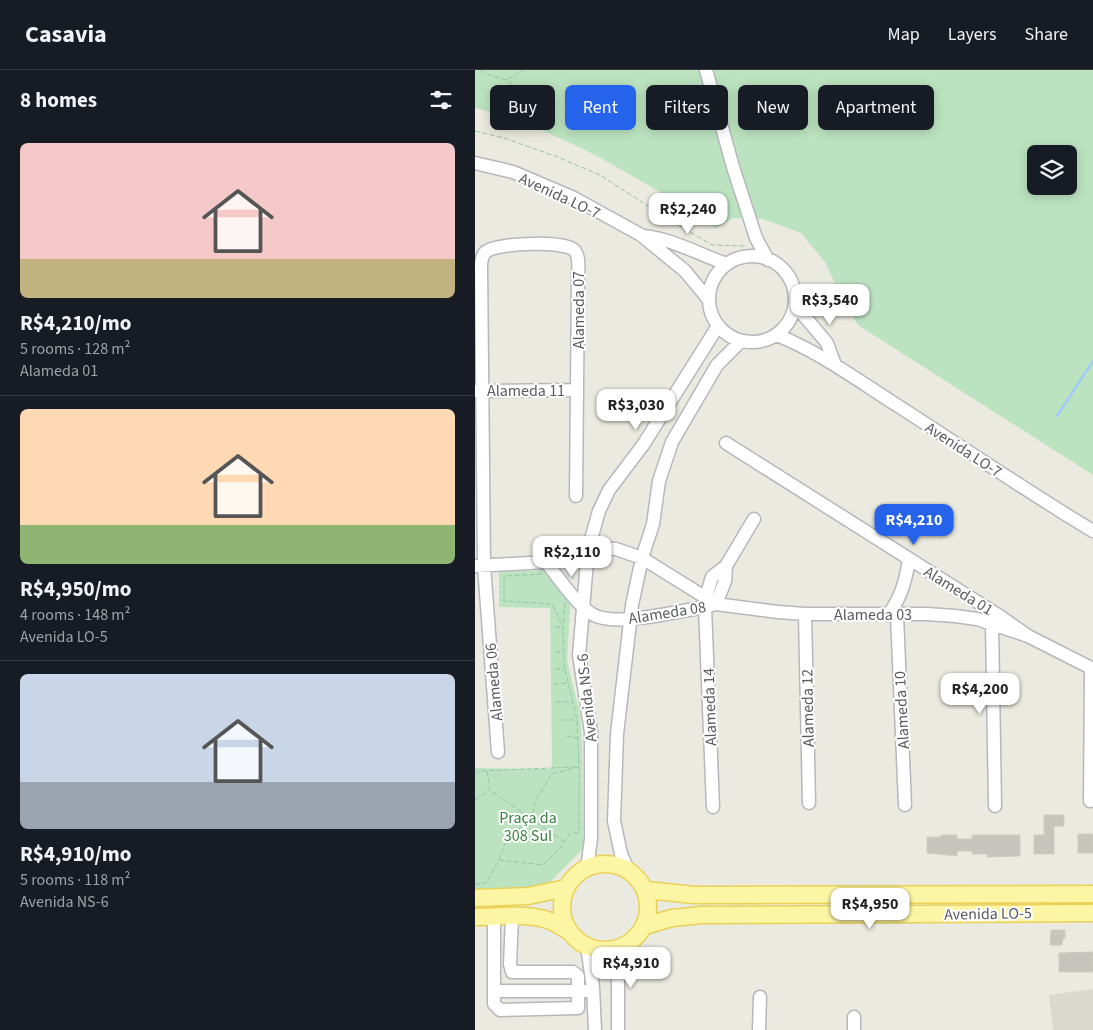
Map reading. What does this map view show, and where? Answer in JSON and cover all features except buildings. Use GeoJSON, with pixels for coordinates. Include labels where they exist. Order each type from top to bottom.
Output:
{"type":"FeatureCollection","features":[{"type":"Feature","properties":{"kind":"main road"},"geometry":{"type":"LineString","coordinates":[[475,917],[541,918],[553,922],[570,932],[587,946],[599,950],[611,950],[622,947],[635,939],[644,926],[649,902],[646,890],[638,878],[628,870],[615,864],[600,864],[578,873],[566,888],[562,903],[563,918],[570,932]]}},
{"type":"Feature","properties":{"kind":"main road"},"geometry":{"type":"LineString","coordinates":[[475,898],[528,896],[566,888]]}},
{"type":"Feature","properties":{"kind":"main road","name":"Avenida LO-5"},"geometry":{"type":"LineString","coordinates":[[646,890],[694,895],[1093,894]]}},
{"type":"Feature","properties":{"kind":"main road","name":"Avenida LO-5"},"geometry":{"type":"LineString","coordinates":[[644,926],[672,918],[702,915],[1093,913]]}},
{"type":"Feature","properties":{"kind":"street"},"geometry":{"type":"LineString","coordinates":[[706,70],[733,167],[752,247],[780,267],[789,278],[794,291],[795,304],[792,316],[786,326],[777,334],[759,342],[741,341],[728,335],[718,326],[711,314],[709,300],[710,290],[719,271],[752,247]]}},
{"type":"Feature","properties":{"kind":"street","name":"Avenida LO-7"},"geometry":{"type":"LineString","coordinates":[[475,163],[513,172],[574,198],[641,235],[685,270],[709,300]]}},
{"type":"Feature","properties":{"kind":"street","name":"Avenida LO-7"},"geometry":{"type":"LineString","coordinates":[[641,235],[674,243],[727,264]]}},
{"type":"Feature","properties":{"kind":"street","name":"Alameda 07"},"geometry":{"type":"LineString","coordinates":[[481,283],[482,258],[489,250],[506,246],[553,244],[563,245],[575,250],[578,263],[576,496]]}},
{"type":"Feature","properties":{"kind":"street"},"geometry":{"type":"LineString","coordinates":[[752,247],[768,260]]}},
{"type":"Feature","properties":{"kind":"street","name":"Alameda 06"},"geometry":{"type":"LineString","coordinates":[[481,283],[479,566],[498,752]]}},
{"type":"Feature","properties":{"kind":"street"},"geometry":{"type":"LineString","coordinates":[[795,304],[827,343],[835,365]]}},
{"type":"Feature","properties":{"kind":"street","name":"Avenida NS-6"},"geometry":{"type":"LineString","coordinates":[[587,868],[591,838],[591,740],[579,655],[588,550],[599,511],[609,490],[643,445],[718,326]]}},
{"type":"Feature","properties":{"kind":"street","name":"Avenida LO-7"},"geometry":{"type":"LineString","coordinates":[[777,334],[803,345],[998,472],[1093,531]]}},
{"type":"Feature","properties":{"kind":"street","name":"Avenida NS-6"},"geometry":{"type":"LineString","coordinates":[[628,870],[621,854],[615,822],[617,734],[632,605],[642,558],[653,524],[659,482],[672,442],[717,365],[741,341]]}},
{"type":"Feature","properties":{"kind":"street","name":"Alameda 11"},"geometry":{"type":"LineString","coordinates":[[479,390],[577,390]]}},
{"type":"Feature","properties":{"kind":"street","name":"Alameda 01"},"geometry":{"type":"LineString","coordinates":[[726,442],[1028,636],[1092,669]]}},
{"type":"Feature","properties":{"kind":"street"},"geometry":{"type":"LineString","coordinates":[[709,602],[725,581],[726,566],[754,519]]}},
{"type":"Feature","properties":{"kind":"street","name":"Alameda 08"},"geometry":{"type":"LineString","coordinates":[[479,566],[546,568],[588,550],[616,549],[642,558],[709,602]]}},
{"type":"Feature","properties":{"kind":"street"},"geometry":{"type":"LineString","coordinates":[[892,615],[906,579],[909,559]]}},
{"type":"Feature","properties":{"kind":"street","name":"Alameda 08"},"geometry":{"type":"LineString","coordinates":[[546,568],[568,598],[593,615],[610,620],[631,619],[709,602]]}},
{"type":"Feature","properties":{"kind":"street","name":"Alameda 03"},"geometry":{"type":"LineString","coordinates":[[709,602],[805,614],[955,616],[977,619],[1028,636]]}},
{"type":"Feature","properties":{"kind":"street","name":"Alameda 14"},"geometry":{"type":"LineString","coordinates":[[709,602],[713,807]]}},
{"type":"Feature","properties":{"kind":"street","name":"Alameda 12"},"geometry":{"type":"LineString","coordinates":[[805,614],[809,803]]}},
{"type":"Feature","properties":{"kind":"street","name":"Alameda 10"},"geometry":{"type":"LineString","coordinates":[[892,615],[905,805]]}},
{"type":"Feature","properties":{"kind":"street"},"geometry":{"type":"LineString","coordinates":[[992,624],[995,806]]}},
{"type":"Feature","properties":{"kind":"street"},"geometry":{"type":"LineString","coordinates":[[1090,801],[1092,669]]}},
{"type":"Feature","properties":{"kind":"street"},"geometry":{"type":"LineString","coordinates":[[494,917],[494,1004],[500,1010],[595,1008]]}},
{"type":"Feature","properties":{"kind":"street"},"geometry":{"type":"LineString","coordinates":[[511,917],[510,964],[512,972]]}},
{"type":"Feature","properties":{"kind":"street"},"geometry":{"type":"LineString","coordinates":[[587,946],[595,1008],[595,1030]]}},
{"type":"Feature","properties":{"kind":"street"},"geometry":{"type":"LineString","coordinates":[[618,1030],[618,970],[622,947]]}},
{"type":"Feature","properties":{"kind":"street"},"geometry":{"type":"LineString","coordinates":[[493,971],[573,972],[578,976],[578,1008]]}},
{"type":"Feature","properties":{"kind":"street"},"geometry":{"type":"LineString","coordinates":[[494,991],[593,991]]}},
{"type":"Feature","properties":{"kind":"street"},"geometry":{"type":"LineString","coordinates":[[759,1030],[761,997]]}},
{"type":"Feature","properties":{"kind":"path"},"geometry":{"type":"LineString","coordinates":[[481,70],[487,74],[507,80],[513,85]]}},
{"type":"Feature","properties":{"kind":"path"},"geometry":{"type":"LineString","coordinates":[[507,80],[525,70]]}},
{"type":"Feature","properties":{"kind":"path"},"geometry":{"type":"LineString","coordinates":[[475,131],[504,138],[555,156],[600,176],[712,244],[752,247]]}},
{"type":"Feature","properties":{"kind":"path"},"geometry":{"type":"LineString","coordinates":[[499,860],[543,864],[565,843],[570,833],[579,833],[577,720],[565,669],[563,627],[575,554]]}},
{"type":"Feature","properties":{"kind":"path"},"geometry":{"type":"LineString","coordinates":[[546,568],[504,576],[503,601],[552,604],[563,627]]}},
{"type":"Feature","properties":{"kind":"path"},"geometry":{"type":"LineString","coordinates":[[555,627],[563,627]]}},
{"type":"Feature","properties":{"kind":"path"},"geometry":{"type":"LineString","coordinates":[[555,652],[564,652]]}},
{"type":"Feature","properties":{"kind":"path"},"geometry":{"type":"LineString","coordinates":[[555,668],[565,669]]}},
{"type":"Feature","properties":{"kind":"path"},"geometry":{"type":"LineString","coordinates":[[554,684],[568,683]]}},
{"type":"Feature","properties":{"kind":"path"},"geometry":{"type":"LineString","coordinates":[[556,702],[573,702]]}},
{"type":"Feature","properties":{"kind":"path"},"geometry":{"type":"LineString","coordinates":[[561,720],[577,720]]}},
{"type":"Feature","properties":{"kind":"path"},"geometry":{"type":"LineString","coordinates":[[566,736],[578,738]]}},
{"type":"Feature","properties":{"kind":"path"},"geometry":{"type":"LineString","coordinates":[[475,774],[480,771],[579,766]]}},
{"type":"Feature","properties":{"kind":"path"},"geometry":{"type":"LineString","coordinates":[[475,884],[486,883],[499,860],[507,838],[532,818],[535,801],[552,774],[579,766]]}},
{"type":"Feature","properties":{"kind":"path"},"geometry":{"type":"LineString","coordinates":[[487,771],[490,790],[565,843]]}},
{"type":"Feature","properties":{"kind":"path"},"geometry":{"type":"LineString","coordinates":[[475,800],[490,790]]}},
{"type":"Feature","properties":{"kind":"shaded area"},"geometry":{"type":"Polygon","coordinates":[[[1093,989],[1093,1030],[1053,1030],[1049,995],[1093,989]]]}},
{"type":"Feature","properties":{"kind":"green space"},"geometry":{"type":"Polygon","coordinates":[[[475,70],[1093,70],[1093,475],[858,325],[843,301],[825,262],[801,233],[763,219],[733,218],[716,228],[630,174],[541,130],[555,130],[555,85],[490,85],[490,112],[475,108],[475,70]]]}},
{"type":"Feature","properties":{"kind":"green space","name":"Praça da 308 Sul"},"geometry":{"type":"Polygon","coordinates":[[[550,570],[571,596],[567,661],[580,714],[583,849],[545,887],[475,889],[475,768],[552,769],[550,608],[499,607],[499,572],[550,570]]]}},
{"type":"Feature","properties":{"kind":"waterway"},"geometry":{"type":"LineString","coordinates":[[1057,416],[1093,361]]}}]}
